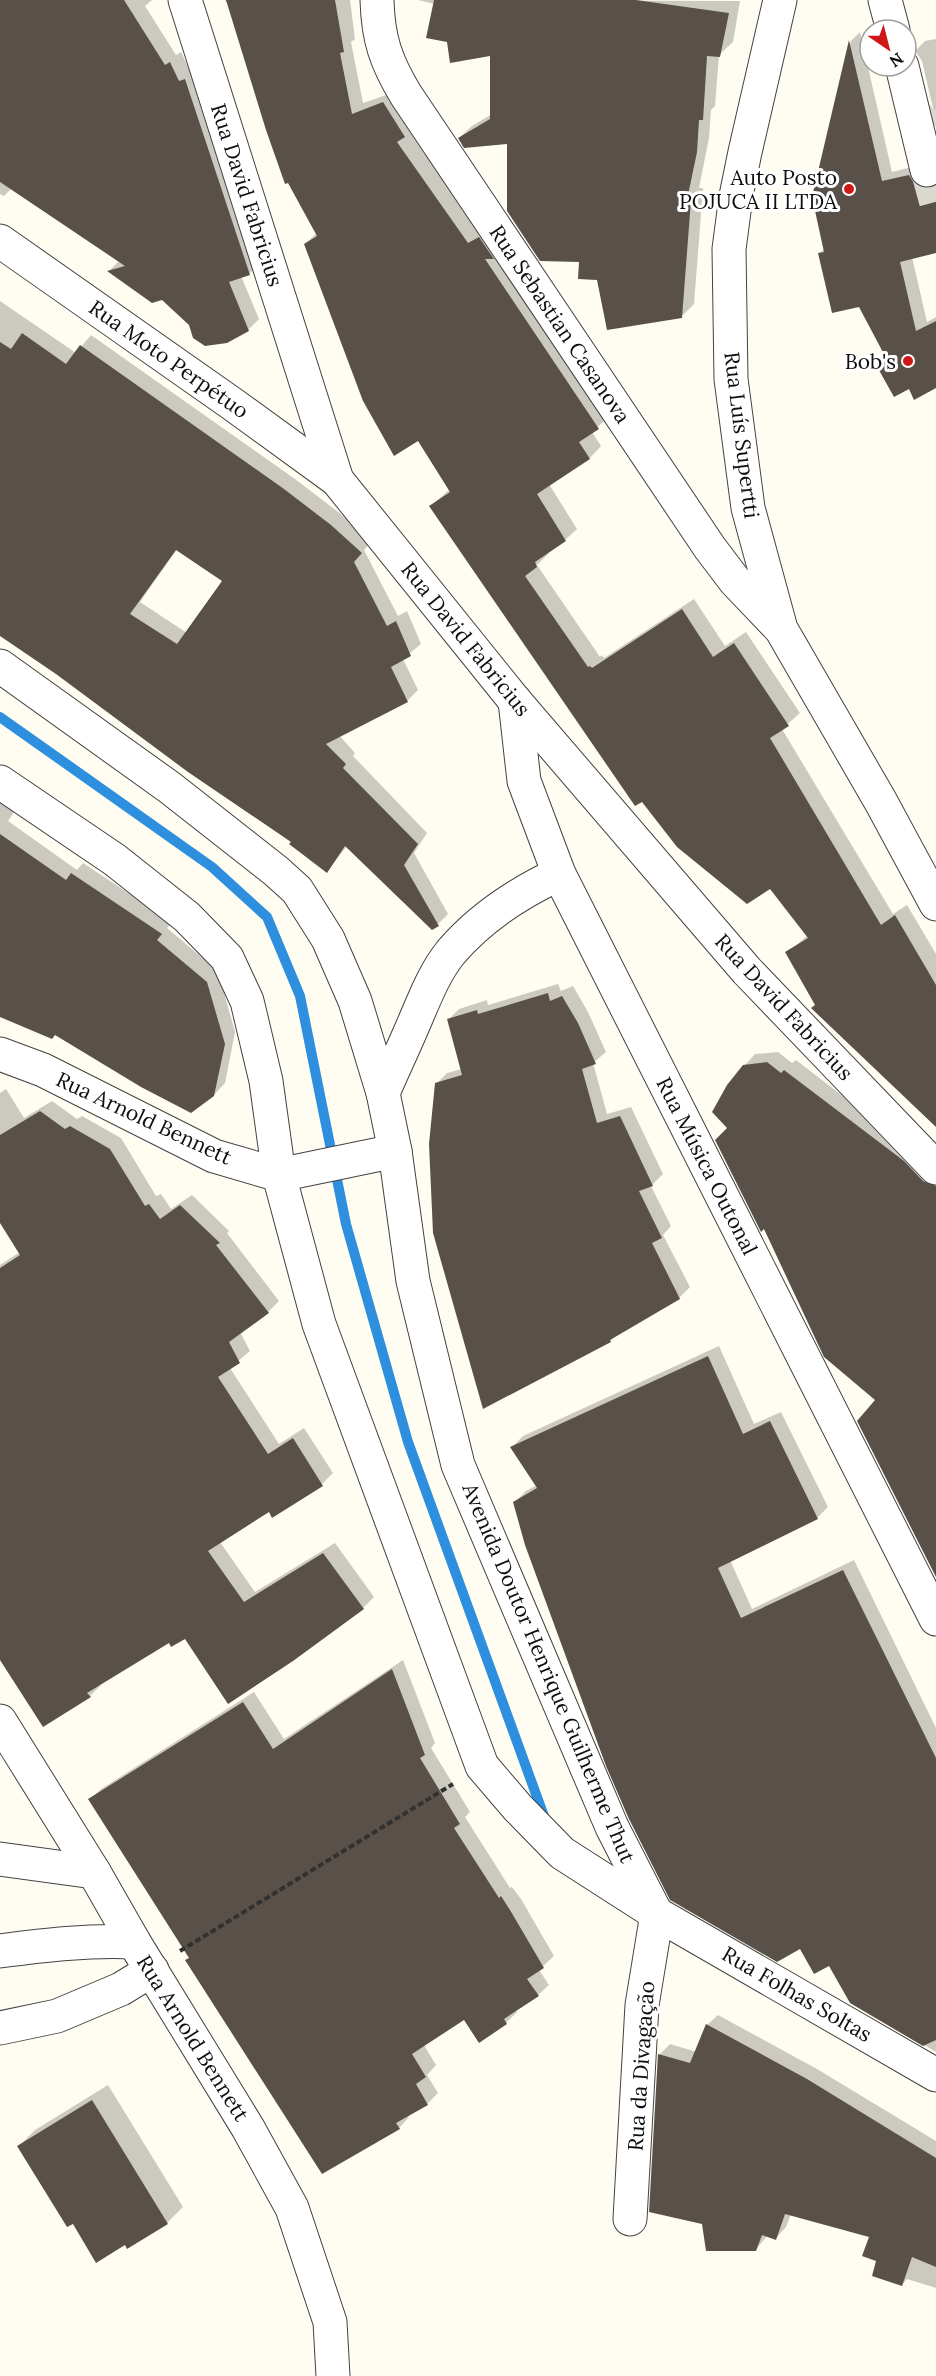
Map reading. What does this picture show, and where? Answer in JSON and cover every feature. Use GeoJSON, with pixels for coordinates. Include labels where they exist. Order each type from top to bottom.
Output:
{"type":"FeatureCollection","features":[{"type":"Feature","properties":{"kind":"street","name":"Rua David Fabricius"},"geometry":{"type":"LineString","coordinates":[[185,0],[337,480],[515,701],[747,971],[936,1168]]}},
{"type":"Feature","properties":{"kind":"street","name":"Rua Sebastian Casanova"},"geometry":{"type":"LineString","coordinates":[[377,0],[380,37],[386,60],[406,95],[710,548],[735,581],[781,629]]}},
{"type":"Feature","properties":{"kind":"street","name":"Rua Luís Supertti"},"geometry":{"type":"LineString","coordinates":[[780,0],[736,195],[729,249],[731,379],[748,508],[781,629],[881,802],[936,904]]}},
{"type":"Feature","properties":{"kind":"street"},"geometry":{"type":"LineString","coordinates":[[885,0],[890,18]]}},
{"type":"Feature","properties":{"kind":"street"},"geometry":{"type":"LineString","coordinates":[[906,78],[923,124],[927,170]]}},
{"type":"Feature","properties":{"kind":"street","name":"Rua Moto Perpétuo"},"geometry":{"type":"LineString","coordinates":[[0,241],[337,480]]}},
{"type":"Feature","properties":{"kind":"street","name":"Avenida Doutor Henrique Guilherme Thut"},"geometry":{"type":"LineString","coordinates":[[0,666],[170,787],[276,871],[297,890],[328,939],[355,1001],[383,1093],[395,1151],[413,1281],[458,1465],[612,1827],[657,1914]]}},
{"type":"Feature","properties":{"kind":"street","name":"Rua Música Outonal"},"geometry":{"type":"LineString","coordinates":[[515,701],[524,781],[559,874],[936,1619]]}},
{"type":"Feature","properties":{"kind":"street","name":"Avenida Doutor Henrique Guilherme Thut"},"geometry":{"type":"LineString","coordinates":[[0,782],[115,860],[187,917],[227,958],[247,1001],[266,1081],[294,1172],[319,1324],[482,1766],[562,1854],[657,1914]]}},
{"type":"Feature","properties":{"kind":"street"},"geometry":{"type":"LineString","coordinates":[[383,1093],[423,999],[450,953],[472,931],[522,891],[559,874]]}},
{"type":"Feature","properties":{"kind":"street","name":"Rua Arnold Bennett"},"geometry":{"type":"LineString","coordinates":[[0,1054],[43,1071],[214,1156],[294,1172],[395,1151]]}},
{"type":"Feature","properties":{"kind":"street","name":"Rua Arnold Bennett"},"geometry":{"type":"LineString","coordinates":[[0,1721],[248,2128],[292,2208],[330,2322],[333,2376]]}},
{"type":"Feature","properties":{"kind":"street"},"geometry":{"type":"LineString","coordinates":[[0,1859],[94,1872]]}},
{"type":"Feature","properties":{"kind":"street","name":"Rua Folhas Soltas"},"geometry":{"type":"LineString","coordinates":[[657,1914],[936,2075]]}},
{"type":"Feature","properties":{"kind":"street","name":"Rua da Divagação"},"geometry":{"type":"LineString","coordinates":[[630,2218],[642,2005],[657,1914]]}},
{"type":"Feature","properties":{"kind":"street"},"geometry":{"type":"LineString","coordinates":[[0,1951],[98,1940],[134,1942]]}},
{"type":"Feature","properties":{"kind":"street"},"geometry":{"type":"LineString","coordinates":[[0,2028],[57,2016],[121,1989],[152,1970]]}},
{"type":"Feature","properties":{"kind":"path"},"geometry":{"type":"LineString","coordinates":[[152,1970],[482,1766]]}},
{"type":"Feature","properties":{"kind":"building"},"geometry":{"type":"Polygon","coordinates":[[[0,0],[124,0],[165,65],[170,62],[179,81],[185,79],[250,275],[229,282],[249,331],[227,343],[205,346],[193,338],[189,325],[162,300],[152,303],[107,271],[125,266],[0,182],[0,0]]]}},
{"type":"Feature","properties":{"kind":"building"},"geometry":{"type":"Polygon","coordinates":[[[226,0],[335,0],[344,52],[340,53],[352,114],[383,102],[405,137],[397,142],[468,243],[479,237],[494,259],[485,259],[599,429],[579,442],[590,459],[537,494],[566,541],[535,562],[537,567],[525,576],[588,667],[592,668],[682,609],[713,657],[734,643],[789,726],[770,738],[881,925],[895,915],[936,985],[936,1127],[811,1008],[815,1005],[785,952],[808,938],[770,889],[747,904],[677,847],[642,802],[635,806],[429,506],[450,492],[418,441],[394,456],[363,401],[304,244],[317,236],[288,183],[285,184],[226,0]]]}},
{"type":"Feature","properties":{"kind":"building"},"geometry":{"type":"Polygon","coordinates":[[[434,0],[636,0],[729,13],[720,57],[707,56],[703,120],[699,120],[697,152],[687,200],[691,200],[682,318],[607,330],[597,280],[578,279],[579,262],[540,261],[507,211],[507,144],[464,148],[458,138],[490,119],[490,56],[450,63],[447,42],[426,38],[434,0]]]}},
{"type":"Feature","properties":{"kind":"building","name":"Auto Posto POJUCA II LTDA"},"geometry":{"type":"Polygon","coordinates":[[[849,40],[882,181],[909,175],[921,188],[936,186],[936,253],[900,262],[916,331],[936,321],[936,388],[914,400],[909,389],[894,397],[875,363],[886,358],[859,307],[832,313],[818,253],[824,252],[812,197],[849,40]]]}},
{"type":"Feature","properties":{"kind":"building"},"geometry":{"type":"Polygon","coordinates":[[[22,333],[66,364],[80,345],[284,489],[331,525],[362,553],[354,562],[387,626],[396,621],[411,656],[391,667],[408,702],[326,744],[346,764],[343,768],[418,844],[404,865],[439,926],[432,930],[345,846],[327,873],[289,844],[291,842],[188,772],[56,674],[0,636],[0,342],[11,349],[22,333]],[[176,550],[130,614],[177,644],[222,581],[176,550]]]}},
{"type":"Feature","properties":{"kind":"building"},"geometry":{"type":"Polygon","coordinates":[[[0,834],[66,880],[71,873],[162,934],[157,940],[207,982],[225,1044],[214,1096],[191,1113],[141,1087],[55,1035],[52,1039],[0,1017],[0,834]]]}},
{"type":"Feature","properties":{"kind":"building"},"geometry":{"type":"Polygon","coordinates":[[[548,993],[550,1001],[562,996],[578,1023],[596,1064],[582,1069],[597,1123],[620,1116],[653,1186],[639,1191],[662,1238],[652,1243],[680,1299],[610,1340],[611,1342],[483,1409],[433,1233],[429,1144],[435,1083],[462,1075],[447,1019],[477,1010],[478,1014],[548,993]]]}},
{"type":"Feature","properties":{"kind":"building"},"geometry":{"type":"Polygon","coordinates":[[[767,1062],[781,1073],[784,1070],[904,1161],[923,1181],[936,1186],[936,1577],[857,1421],[875,1400],[824,1357],[764,1229],[761,1232],[715,1140],[727,1128],[712,1112],[727,1085],[743,1065],[767,1062]]]}},
{"type":"Feature","properties":{"kind":"building"},"geometry":{"type":"Polygon","coordinates":[[[40,1111],[65,1129],[70,1126],[110,1149],[145,1206],[149,1204],[160,1219],[180,1205],[220,1243],[216,1245],[269,1313],[229,1342],[240,1363],[218,1377],[268,1454],[293,1438],[323,1486],[272,1518],[269,1512],[208,1551],[244,1602],[323,1553],[364,1609],[293,1661],[228,1704],[185,1639],[171,1647],[169,1643],[87,1693],[91,1697],[43,1727],[0,1660],[0,1268],[20,1255],[0,1223],[0,1135],[40,1111]]]}},
{"type":"Feature","properties":{"kind":"building"},"geometry":{"type":"Polygon","coordinates":[[[708,1356],[743,1434],[770,1421],[818,1519],[718,1568],[741,1618],[843,1570],[936,1758],[936,2040],[923,2046],[850,2003],[829,1966],[814,1974],[800,1949],[777,1962],[670,1900],[629,1819],[606,1766],[525,1545],[513,1502],[537,1488],[510,1447],[708,1356]]]}},
{"type":"Feature","properties":{"kind":"building"},"geometry":{"type":"Polygon","coordinates":[[[392,1669],[425,1755],[420,1758],[460,1824],[454,1828],[499,1898],[501,1896],[510,1910],[544,1968],[527,1979],[539,1996],[504,2019],[507,2024],[479,2043],[464,2020],[412,2054],[426,2077],[416,2084],[428,2105],[396,2123],[400,2129],[322,2174],[185,1960],[189,1958],[88,1799],[243,1702],[273,1749],[392,1669]]]}},
{"type":"Feature","properties":{"kind":"building"},"geometry":{"type":"Polygon","coordinates":[[[706,2024],[807,2079],[936,2158],[936,2267],[912,2257],[902,2286],[872,2276],[876,2261],[862,2256],[869,2237],[785,2214],[776,2240],[762,2235],[756,2251],[706,2251],[702,2224],[649,2212],[658,2054],[690,2063],[706,2024]]]}},
{"type":"Feature","properties":{"kind":"building"},"geometry":{"type":"Polygon","coordinates":[[[92,2100],[168,2224],[127,2249],[125,2245],[96,2263],[73,2224],[67,2227],[17,2146],[92,2100]]]}},
{"type":"Feature","properties":{"kind":"waterway"},"geometry":{"type":"LineString","coordinates":[[0,717],[212,867],[267,917],[300,996],[346,1224],[408,1442],[545,1819]]}},
{"type":"Feature","properties":{"kind":"tunnel"},"geometry":{"type":"LineString","coordinates":[[928,119],[936,111]]}},
{"type":"Feature","properties":{"kind":"tunnel"},"geometry":{"type":"LineString","coordinates":[[927,170],[936,203]]}},
{"type":"Feature","properties":{"kind":"place","name":"Auto Posto POJUCA II LTDA"},"geometry":{"type":"Point","coordinates":[849,189]}},
{"type":"Feature","properties":{"kind":"place","name":"Bob's"},"geometry":{"type":"Point","coordinates":[908,361]}}]}
